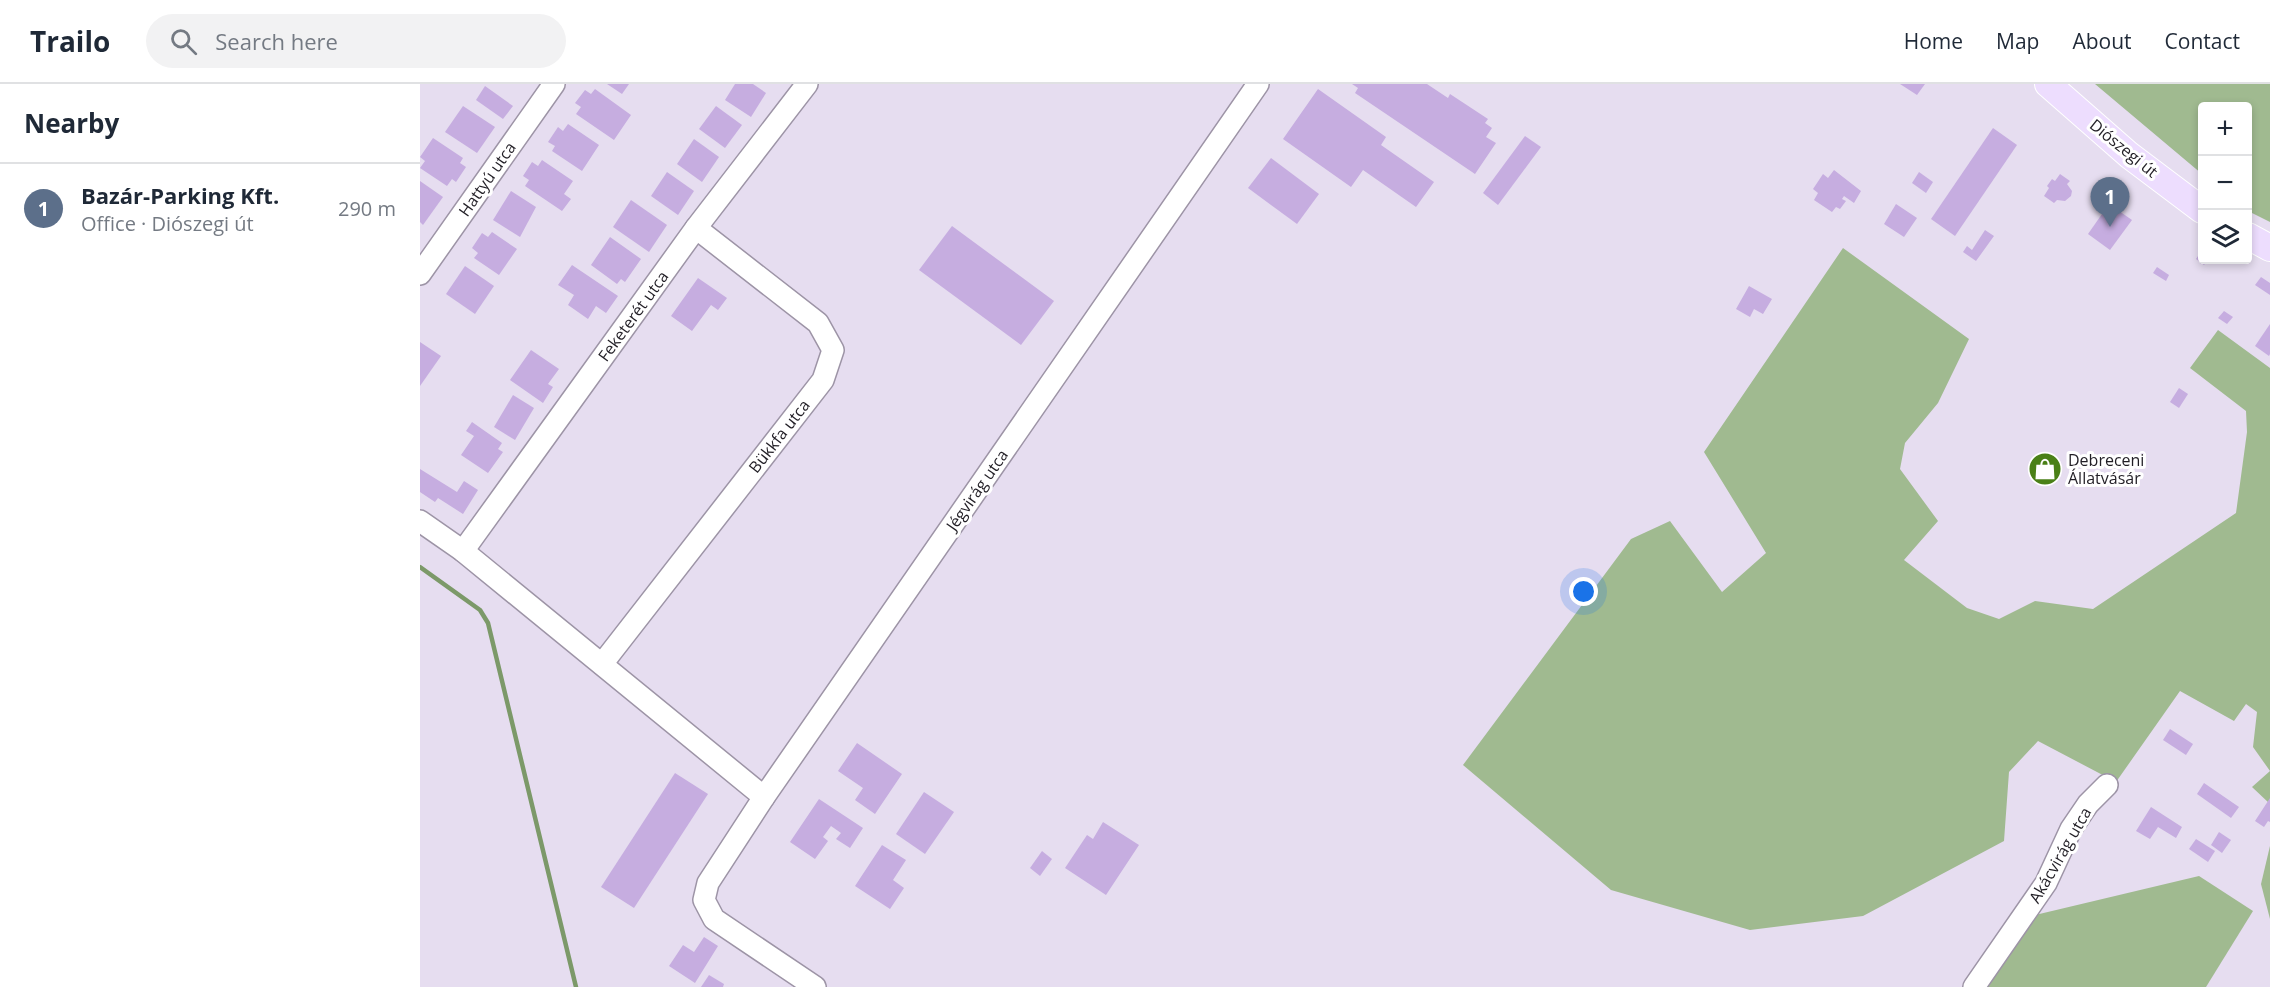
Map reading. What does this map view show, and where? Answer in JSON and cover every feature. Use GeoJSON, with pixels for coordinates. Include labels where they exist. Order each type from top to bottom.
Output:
{"type":"FeatureCollection","features":[{"type":"Feature","properties":{"kind":"main road","name":"Diószegi út"},"geometry":{"type":"LineString","coordinates":[[2056,87],[2129,155],[2198,207]]}},
{"type":"Feature","properties":{"kind":"main road"},"geometry":{"type":"LineString","coordinates":[[2252,239],[2270,248]]}},
{"type":"Feature","properties":{"kind":"street","name":"Hattyú utca"},"geometry":{"type":"LineString","coordinates":[[420,274],[554,84]]}},
{"type":"Feature","properties":{"kind":"street","name":"Feketerét utca"},"geometry":{"type":"LineString","coordinates":[[463,551],[696,228],[807,84]]}},
{"type":"Feature","properties":{"kind":"street","name":"Jégvirág utca"},"geometry":{"type":"LineString","coordinates":[[816,987],[714,919],[704,900],[708,883],[764,797],[1258,84]]}},
{"type":"Feature","properties":{"kind":"street","name":"Bükkfa utca"},"geometry":{"type":"LineString","coordinates":[[602,664],[823,380],[833,350],[818,323],[696,228]]}},
{"type":"Feature","properties":{"kind":"street"},"geometry":{"type":"LineString","coordinates":[[420,521],[463,551],[764,797]]}},
{"type":"Feature","properties":{"kind":"street","name":"Akácvirág utca"},"geometry":{"type":"LineString","coordinates":[[1974,987],[2046,884],[2071,829],[2088,804],[2107,785]]}},
{"type":"Feature","properties":{"kind":"green space"},"geometry":{"type":"Polygon","coordinates":[[[2095,84],[2270,84],[2270,222],[2252,213],[2252,102],[2198,102],[2198,171],[2095,84]]]}},
{"type":"Feature","properties":{"kind":"green space"},"geometry":{"type":"Polygon","coordinates":[[[1843,248],[1969,339],[1938,403],[1905,443],[1900,469],[1938,521],[1904,560],[1967,608],[1999,619],[2035,601],[2093,609],[2236,513],[2247,432],[2246,411],[2190,368],[2218,330],[2270,368],[2270,771],[2253,747],[2257,712],[2246,704],[2234,721],[2180,691],[2116,782],[2038,741],[2009,772],[2004,841],[1863,916],[1750,930],[1611,890],[1463,765],[1631,539],[1670,521],[1722,592],[1766,553],[1704,452],[1843,248]]]}},
{"type":"Feature","properties":{"kind":"green space"},"geometry":{"type":"Polygon","coordinates":[[[2270,771],[2270,804],[2252,787],[2270,771]]]}},
{"type":"Feature","properties":{"kind":"green space"},"geometry":{"type":"Polygon","coordinates":[[[2270,846],[2270,919],[2261,884],[2270,846]]]}},
{"type":"Feature","properties":{"kind":"green space"},"geometry":{"type":"Polygon","coordinates":[[[2199,876],[2253,911],[2206,987],[1979,987],[2027,917],[2199,876]]]}},
{"type":"Feature","properties":{"kind":"building"},"geometry":{"type":"Polygon","coordinates":[[[607,84],[629,84],[622,94],[607,84]]]}},
{"type":"Feature","properties":{"kind":"building"},"geometry":{"type":"Polygon","coordinates":[[[735,84],[753,84],[766,93],[751,117],[725,100],[735,84]]]}},
{"type":"Feature","properties":{"kind":"building"},"geometry":{"type":"Polygon","coordinates":[[[1352,84],[1427,84],[1448,98],[1450,94],[1488,119],[1485,123],[1492,128],[1486,137],[1496,143],[1475,174],[1355,93],[1358,88],[1352,84]]]}},
{"type":"Feature","properties":{"kind":"building"},"geometry":{"type":"Polygon","coordinates":[[[1900,84],[1925,84],[1917,95],[1900,84]]]}},
{"type":"Feature","properties":{"kind":"building"},"geometry":{"type":"Polygon","coordinates":[[[485,86],[513,106],[503,119],[476,100],[485,86]]]}},
{"type":"Feature","properties":{"kind":"building"},"geometry":{"type":"Polygon","coordinates":[[[595,89],[631,115],[614,140],[576,114],[581,107],[575,103],[585,90],[591,94],[595,89]]]}},
{"type":"Feature","properties":{"kind":"building"},"geometry":{"type":"Polygon","coordinates":[[[1318,89],[1386,137],[1381,145],[1434,182],[1416,207],[1363,170],[1351,187],[1283,139],[1318,89]]]}},
{"type":"Feature","properties":{"kind":"building"},"geometry":{"type":"Polygon","coordinates":[[[463,106],[495,127],[477,153],[445,132],[463,106]]]}},
{"type":"Feature","properties":{"kind":"building"},"geometry":{"type":"Polygon","coordinates":[[[716,106],[742,125],[725,148],[699,129],[716,106]]]}},
{"type":"Feature","properties":{"kind":"building"},"geometry":{"type":"Polygon","coordinates":[[[568,124],[599,145],[582,171],[552,151],[555,146],[548,142],[558,127],[563,131],[568,124]]]}},
{"type":"Feature","properties":{"kind":"building"},"geometry":{"type":"Polygon","coordinates":[[[1993,128],[2017,145],[1955,236],[1931,219],[1993,128]]]}},
{"type":"Feature","properties":{"kind":"building"},"geometry":{"type":"Polygon","coordinates":[[[1525,136],[1541,147],[1498,205],[1483,193],[1525,136]]]}},
{"type":"Feature","properties":{"kind":"building"},"geometry":{"type":"Polygon","coordinates":[[[433,138],[463,158],[460,163],[466,167],[456,182],[452,179],[447,186],[420,168],[425,161],[420,157],[433,138]]]}},
{"type":"Feature","properties":{"kind":"building"},"geometry":{"type":"Polygon","coordinates":[[[694,139],[719,157],[702,182],[677,164],[694,139]]]}},
{"type":"Feature","properties":{"kind":"building"},"geometry":{"type":"Polygon","coordinates":[[[1271,158],[1319,194],[1297,224],[1248,188],[1271,158]]]}},
{"type":"Feature","properties":{"kind":"building"},"geometry":{"type":"Polygon","coordinates":[[[542,160],[573,181],[564,194],[571,199],[562,211],[525,186],[529,180],[523,176],[532,162],[538,166],[542,160]]]}},
{"type":"Feature","properties":{"kind":"building"},"geometry":{"type":"Polygon","coordinates":[[[1834,170],[1861,191],[1854,203],[1844,196],[1842,199],[1846,201],[1840,209],[1836,207],[1832,212],[1814,200],[1818,193],[1813,189],[1823,174],[1828,178],[1834,170]]]}},
{"type":"Feature","properties":{"kind":"building"},"geometry":{"type":"Polygon","coordinates":[[[667,172],[694,191],[678,215],[651,196],[667,172]]]}},
{"type":"Feature","properties":{"kind":"building"},"geometry":{"type":"Polygon","coordinates":[[[1919,172],[1933,182],[1926,193],[1912,183],[1919,172]]]}},
{"type":"Feature","properties":{"kind":"building"},"geometry":{"type":"Polygon","coordinates":[[[2060,174],[2070,181],[2067,184],[2072,191],[2071,196],[2065,201],[2057,200],[2054,203],[2044,196],[2052,179],[2055,181],[2060,174]]]}},
{"type":"Feature","properties":{"kind":"building"},"geometry":{"type":"Polygon","coordinates":[[[420,181],[443,197],[423,225],[420,222],[420,181]]]}},
{"type":"Feature","properties":{"kind":"building"},"geometry":{"type":"Polygon","coordinates":[[[511,191],[536,207],[520,237],[493,220],[511,191]]]}},
{"type":"Feature","properties":{"kind":"building"},"geometry":{"type":"Polygon","coordinates":[[[631,200],[667,225],[649,252],[613,227],[631,200]]]}},
{"type":"Feature","properties":{"kind":"building"},"geometry":{"type":"Polygon","coordinates":[[[1896,204],[1917,218],[1904,237],[1884,224],[1896,204]]]}},
{"type":"Feature","properties":{"kind":"building"},"geometry":{"type":"Polygon","coordinates":[[[2109,204],[2132,220],[2110,250],[2088,234],[2109,204]]]}},
{"type":"Feature","properties":{"kind":"building"},"geometry":{"type":"Polygon","coordinates":[[[952,226],[1054,301],[1021,345],[919,270],[952,226]]]}},
{"type":"Feature","properties":{"kind":"building"},"geometry":{"type":"Polygon","coordinates":[[[1985,230],[1994,236],[1976,261],[1963,252],[1967,246],[1972,250],[1985,230]]]}},
{"type":"Feature","properties":{"kind":"building"},"geometry":{"type":"Polygon","coordinates":[[[492,232],[517,249],[499,275],[474,258],[478,253],[472,248],[482,233],[488,237],[492,232]]]}},
{"type":"Feature","properties":{"kind":"building"},"geometry":{"type":"Polygon","coordinates":[[[610,237],[641,259],[625,282],[621,279],[617,284],[591,265],[610,237]]]}},
{"type":"Feature","properties":{"kind":"building"},"geometry":{"type":"Polygon","coordinates":[[[572,265],[618,296],[606,313],[596,306],[588,319],[568,305],[574,295],[558,285],[572,265]]]}},
{"type":"Feature","properties":{"kind":"building"},"geometry":{"type":"Polygon","coordinates":[[[465,266],[494,286],[475,314],[446,294],[465,266]]]}},
{"type":"Feature","properties":{"kind":"building"},"geometry":{"type":"Polygon","coordinates":[[[2157,267],[2169,275],[2166,281],[2153,273],[2157,267]]]}},
{"type":"Feature","properties":{"kind":"building"},"geometry":{"type":"Polygon","coordinates":[[[2261,277],[2270,283],[2270,295],[2255,285],[2261,277]]]}},
{"type":"Feature","properties":{"kind":"building"},"geometry":{"type":"Polygon","coordinates":[[[698,278],[727,298],[718,310],[711,305],[692,331],[671,316],[698,278]]]}},
{"type":"Feature","properties":{"kind":"building"},"geometry":{"type":"Polygon","coordinates":[[[1749,286],[1772,299],[1763,314],[1754,309],[1750,317],[1736,309],[1749,286]]]}},
{"type":"Feature","properties":{"kind":"building"},"geometry":{"type":"Polygon","coordinates":[[[2224,311],[2233,317],[2227,324],[2218,318],[2224,311]]]}},
{"type":"Feature","properties":{"kind":"building"},"geometry":{"type":"Polygon","coordinates":[[[2270,324],[2270,354],[2269,356],[2255,346],[2270,324]]]}},
{"type":"Feature","properties":{"kind":"building"},"geometry":{"type":"Polygon","coordinates":[[[420,342],[441,356],[420,386],[420,342]]]}},
{"type":"Feature","properties":{"kind":"building"},"geometry":{"type":"Polygon","coordinates":[[[531,350],[559,369],[548,384],[553,387],[543,403],[510,380],[531,350]]]}},
{"type":"Feature","properties":{"kind":"building"},"geometry":{"type":"Polygon","coordinates":[[[2179,388],[2188,394],[2179,408],[2170,402],[2179,388]]]}},
{"type":"Feature","properties":{"kind":"building"},"geometry":{"type":"Polygon","coordinates":[[[513,395],[534,408],[515,440],[494,427],[513,395]]]}},
{"type":"Feature","properties":{"kind":"building"},"geometry":{"type":"Polygon","coordinates":[[[472,422],[502,443],[498,449],[503,452],[488,473],[461,455],[474,436],[466,431],[472,422]]]}},
{"type":"Feature","properties":{"kind":"building"},"geometry":{"type":"Polygon","coordinates":[[[420,469],[457,492],[464,481],[478,490],[463,514],[438,498],[435,502],[420,492],[420,469]]]}},
{"type":"Feature","properties":{"kind":"building"},"geometry":{"type":"Polygon","coordinates":[[[2170,729],[2193,744],[2186,755],[2163,740],[2170,729]]]}},
{"type":"Feature","properties":{"kind":"building"},"geometry":{"type":"Polygon","coordinates":[[[857,743],[902,774],[875,814],[855,800],[863,788],[838,771],[857,743]]]}},
{"type":"Feature","properties":{"kind":"building"},"geometry":{"type":"Polygon","coordinates":[[[675,773],[708,794],[634,908],[601,887],[675,773]]]}},
{"type":"Feature","properties":{"kind":"building"},"geometry":{"type":"Polygon","coordinates":[[[2204,783],[2239,807],[2231,818],[2197,794],[2204,783]]]}},
{"type":"Feature","properties":{"kind":"building"},"geometry":{"type":"Polygon","coordinates":[[[924,792],[954,812],[925,854],[896,834],[924,792]]]}},
{"type":"Feature","properties":{"kind":"building"},"geometry":{"type":"Polygon","coordinates":[[[2270,798],[2270,822],[2268,821],[2264,827],[2255,821],[2270,798]]]}},
{"type":"Feature","properties":{"kind":"building"},"geometry":{"type":"Polygon","coordinates":[[[819,799],[863,828],[850,848],[836,839],[841,833],[831,826],[823,837],[828,841],[815,859],[790,842],[819,799]]]}},
{"type":"Feature","properties":{"kind":"building"},"geometry":{"type":"Polygon","coordinates":[[[2151,807],[2182,827],[2176,838],[2158,827],[2150,839],[2136,831],[2151,807]]]}},
{"type":"Feature","properties":{"kind":"building"},"geometry":{"type":"Polygon","coordinates":[[[1103,822],[1139,845],[1106,895],[1065,868],[1087,835],[1093,839],[1103,822]]]}},
{"type":"Feature","properties":{"kind":"building"},"geometry":{"type":"Polygon","coordinates":[[[2219,832],[2231,840],[2222,853],[2211,845],[2219,832]]]}},
{"type":"Feature","properties":{"kind":"building"},"geometry":{"type":"Polygon","coordinates":[[[2196,839],[2215,851],[2208,862],[2189,849],[2196,839]]]}},
{"type":"Feature","properties":{"kind":"building"},"geometry":{"type":"Polygon","coordinates":[[[882,845],[906,860],[893,880],[904,888],[890,909],[855,886],[882,845]]]}},
{"type":"Feature","properties":{"kind":"building"},"geometry":{"type":"Polygon","coordinates":[[[1042,851],[1052,859],[1040,876],[1030,868],[1042,851]]]}},
{"type":"Feature","properties":{"kind":"building"},"geometry":{"type":"Polygon","coordinates":[[[704,937],[718,946],[695,983],[669,966],[683,945],[694,952],[704,937]]]}},
{"type":"Feature","properties":{"kind":"building"},"geometry":{"type":"Polygon","coordinates":[[[709,975],[724,984],[723,987],[701,987],[709,975]]]}},
{"type":"Feature","properties":{"kind":"waterway"},"geometry":{"type":"LineString","coordinates":[[420,567],[480,610],[488,623],[576,987]]}},
{"type":"Feature","properties":{"kind":"place","name":"Bazár-Parking Kft."},"geometry":{"type":"Point","coordinates":[2110,227]}},
{"type":"Feature","properties":{"kind":"place","name":"Debreceni Állatvásár"},"geometry":{"type":"Point","coordinates":[2045,469]}}]}
